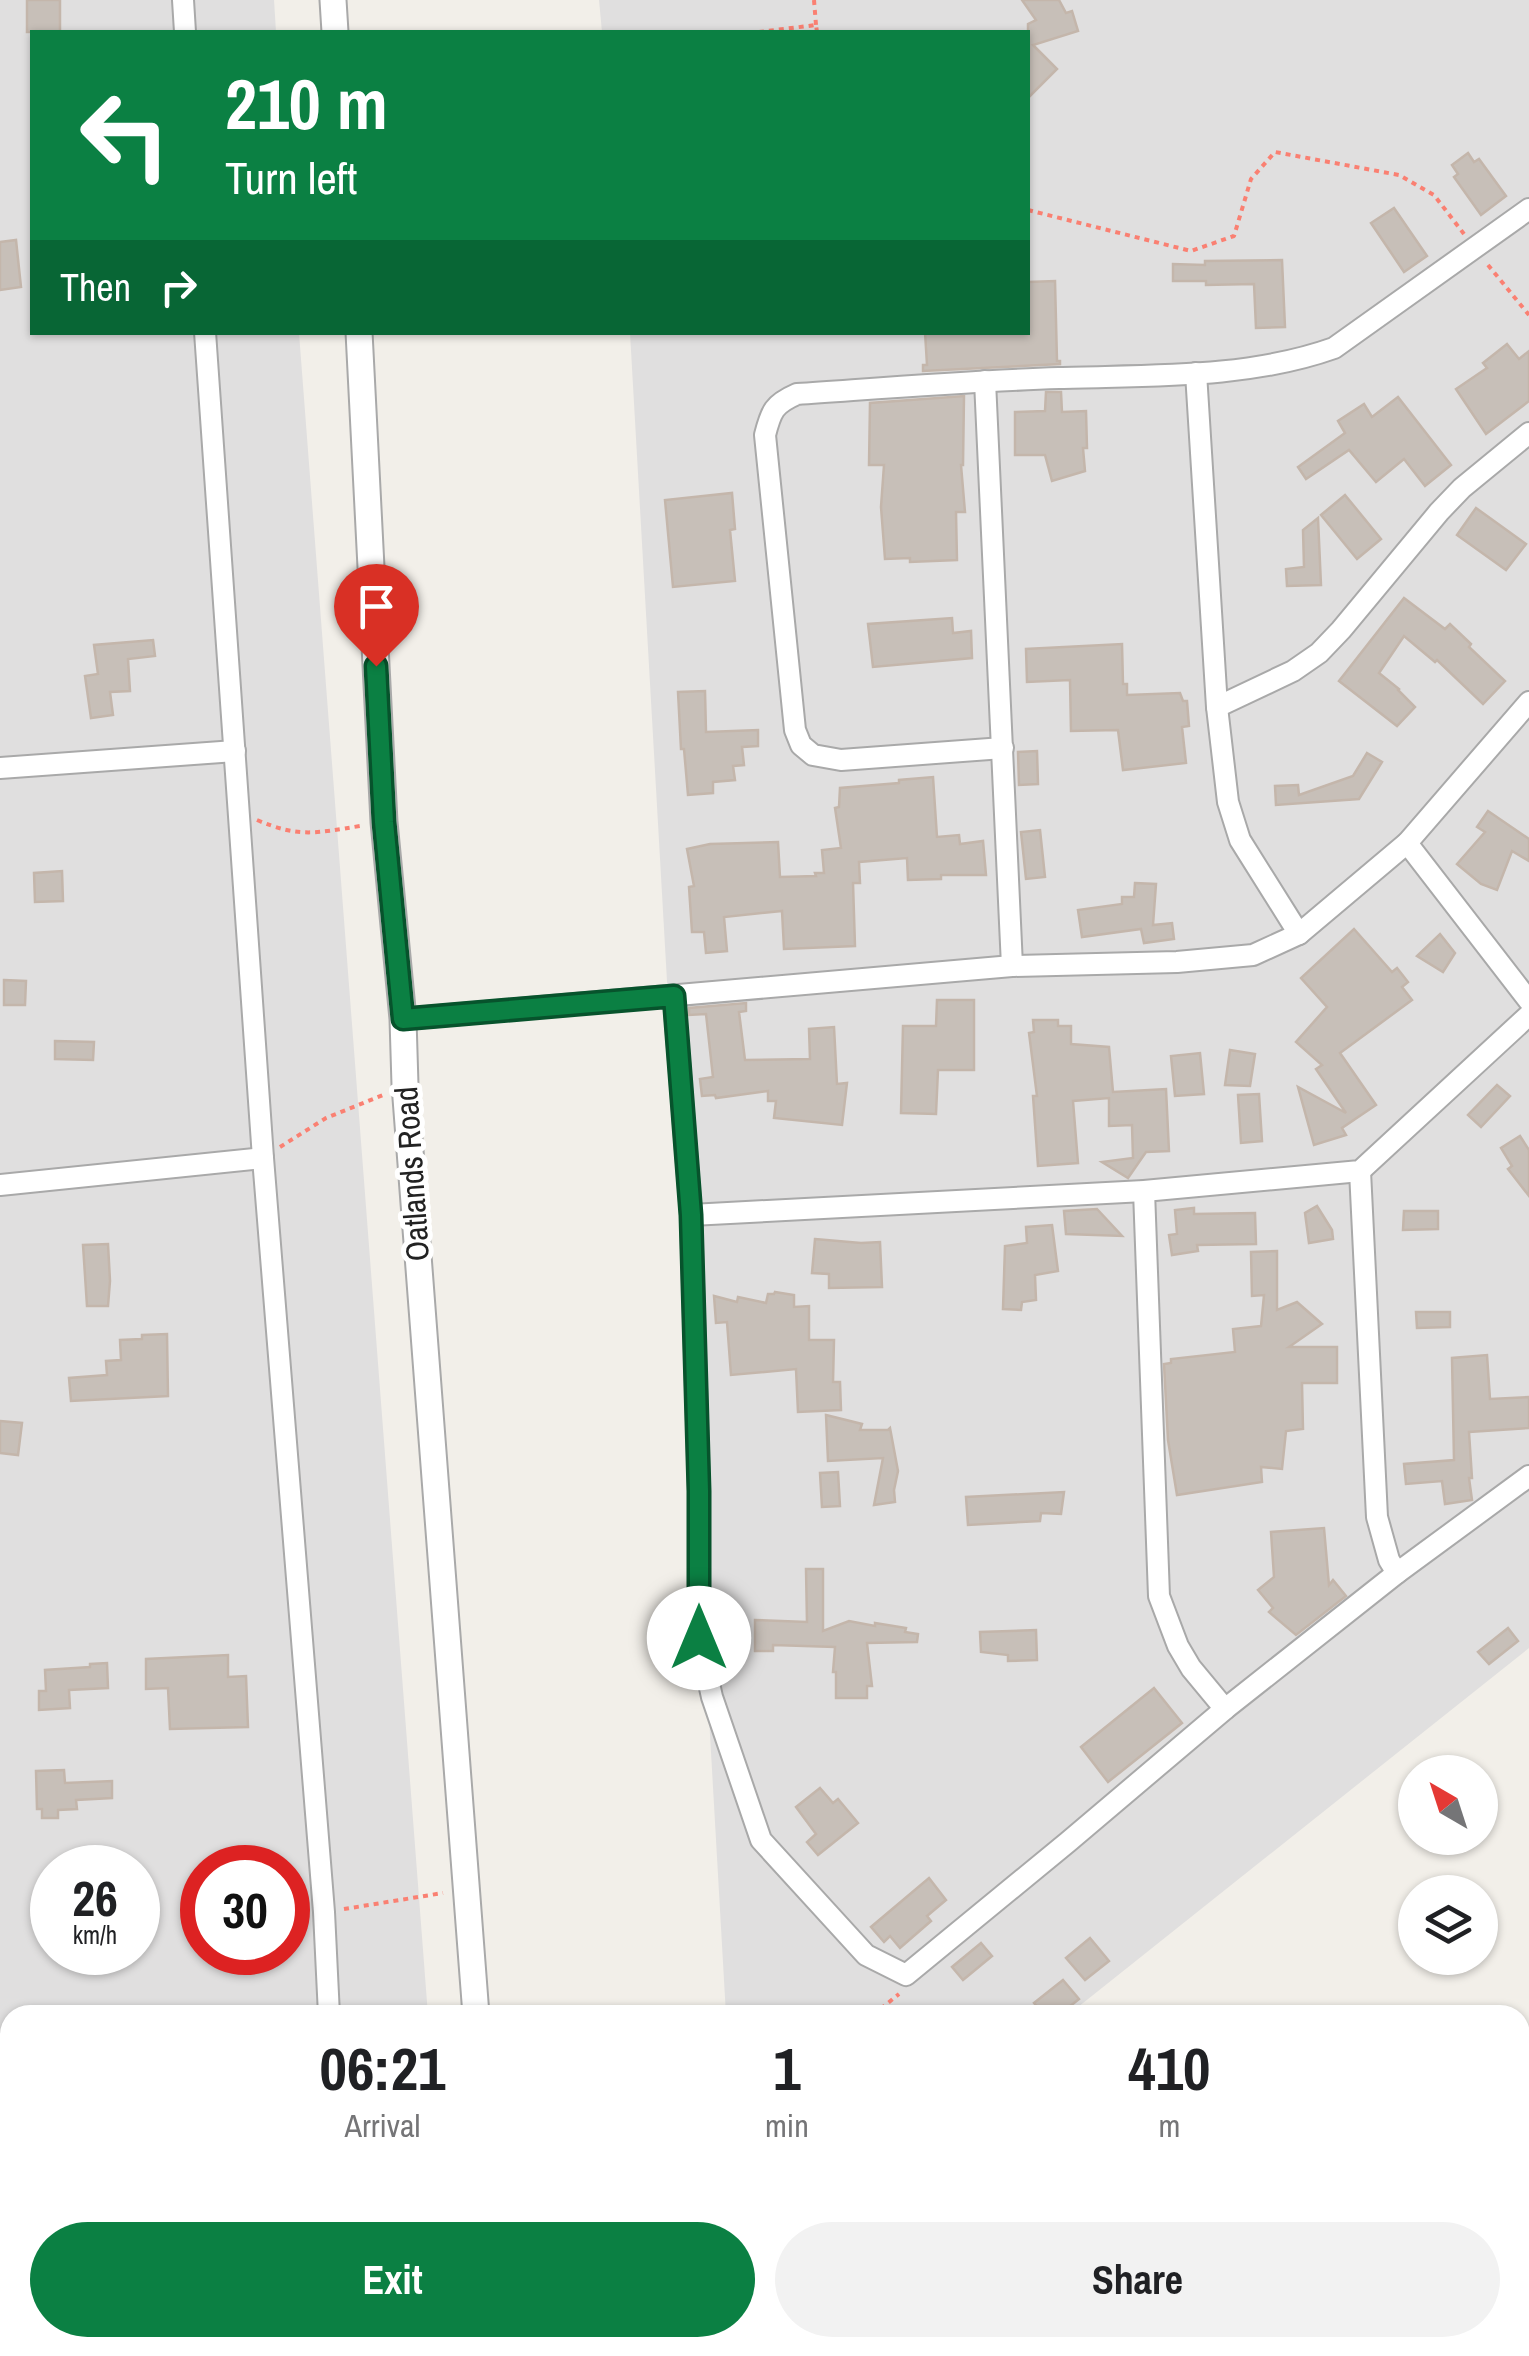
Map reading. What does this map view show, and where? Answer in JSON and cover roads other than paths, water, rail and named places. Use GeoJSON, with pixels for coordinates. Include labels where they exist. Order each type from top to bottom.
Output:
{"type":"FeatureCollection","features":[{"type":"Feature","properties":{"kind":"street"},"geometry":{"type":"LineString","coordinates":[[183,0],[185,30]]}},
{"type":"Feature","properties":{"kind":"street"},"geometry":{"type":"LineString","coordinates":[[333,0],[335,30]]}},
{"type":"Feature","properties":{"kind":"street"},"geometry":{"type":"LineString","coordinates":[[1003,748],[841,760],[813,754],[801,745],[796,730],[765,435],[770,414],[781,401],[797,394],[985,381],[1196,373],[1302,360],[1334,348],[1529,209]]}},
{"type":"Feature","properties":{"kind":"street"},"geometry":{"type":"LineString","coordinates":[[205,335],[329,2005]]}},
{"type":"Feature","properties":{"kind":"street","name":"Oatlands Road"},"geometry":{"type":"LineString","coordinates":[[359,335],[384,822],[403,1019],[475,2005]]}},
{"type":"Feature","properties":{"kind":"street"},"geometry":{"type":"LineString","coordinates":[[1196,373],[1228,802],[1240,840],[1299,934]]}},
{"type":"Feature","properties":{"kind":"street"},"geometry":{"type":"LineString","coordinates":[[985,381],[1012,966]]}},
{"type":"Feature","properties":{"kind":"street"},"geometry":{"type":"LineString","coordinates":[[1218,707],[1294,671],[1319,654],[1439,512],[1462,488],[1529,434]]}},
{"type":"Feature","properties":{"kind":"street"},"geometry":{"type":"LineString","coordinates":[[403,1019],[1012,966],[1177,962],[1253,955],[1299,934],[1407,843],[1529,702]]}},
{"type":"Feature","properties":{"kind":"street"},"geometry":{"type":"LineString","coordinates":[[0,768],[235,752]]}},
{"type":"Feature","properties":{"kind":"street"},"geometry":{"type":"LineString","coordinates":[[1407,843],[1529,1001]]}},
{"type":"Feature","properties":{"kind":"street"},"geometry":{"type":"LineString","coordinates":[[674,996],[691,1215],[699,1638],[712,1697],[761,1840],[866,1955],[906,1976],[1225,1709],[1397,1572],[1529,1476]]}},
{"type":"Feature","properties":{"kind":"street"},"geometry":{"type":"LineString","coordinates":[[691,1215],[1144,1191],[1360,1171],[1529,1015]]}},
{"type":"Feature","properties":{"kind":"street"},"geometry":{"type":"LineString","coordinates":[[0,1185],[263,1158]]}},
{"type":"Feature","properties":{"kind":"street"},"geometry":{"type":"LineString","coordinates":[[1360,1171],[1377,1518],[1389,1560],[1397,1572]]}},
{"type":"Feature","properties":{"kind":"street"},"geometry":{"type":"LineString","coordinates":[[1144,1191],[1159,1596],[1184,1657],[1225,1709]]}}]}
